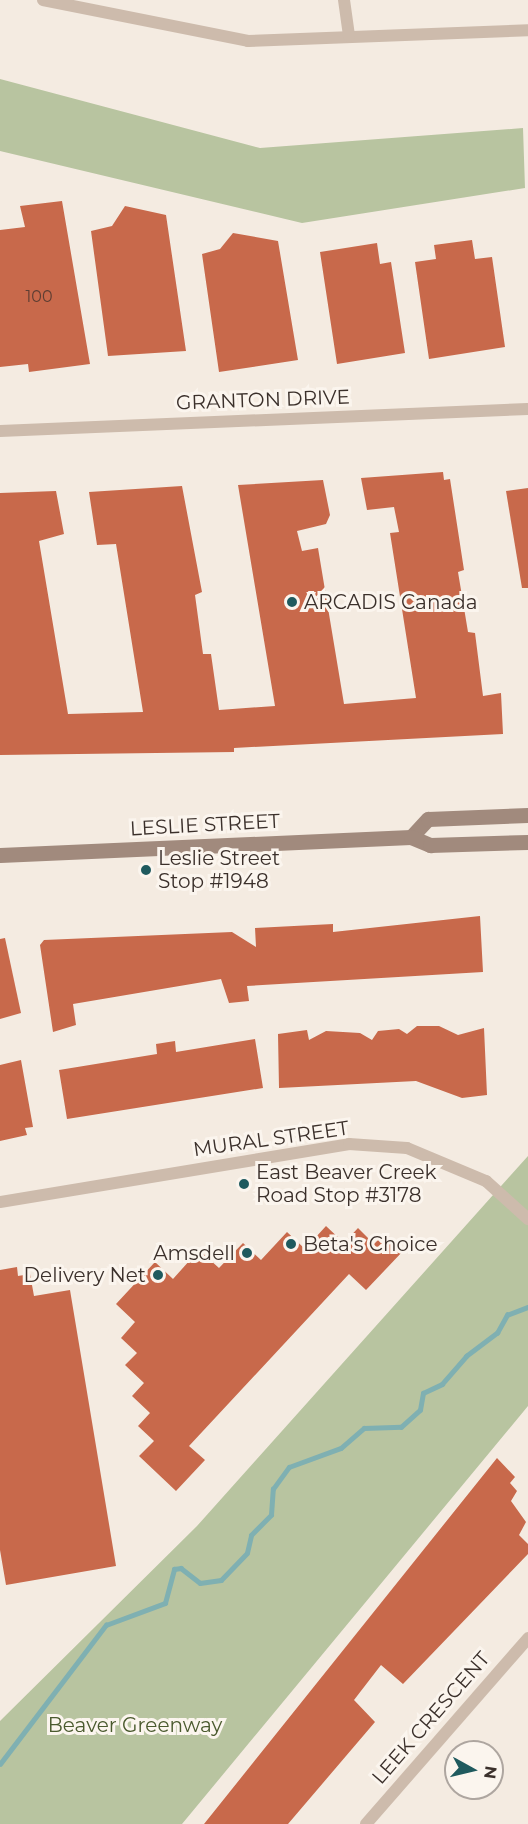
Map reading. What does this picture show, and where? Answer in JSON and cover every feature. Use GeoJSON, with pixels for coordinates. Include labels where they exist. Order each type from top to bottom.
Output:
{"type":"FeatureCollection","features":[{"type":"Feature","properties":{"kind":"main road"},"geometry":{"type":"LineString","coordinates":[[411,837],[428,819],[528,815]]}},
{"type":"Feature","properties":{"kind":"main road","name":"LESLIE STREET"},"geometry":{"type":"LineString","coordinates":[[0,855],[411,837],[430,845],[528,842]]}},
{"type":"Feature","properties":{"kind":"street"},"geometry":{"type":"LineString","coordinates":[[43,0],[90,5],[223,39],[528,30]]}},
{"type":"Feature","properties":{"kind":"street"},"geometry":{"type":"LineString","coordinates":[[344,0],[349,36]]}},
{"type":"Feature","properties":{"kind":"street","name":"GRANTON DRIVE"},"geometry":{"type":"LineString","coordinates":[[0,431],[528,409]]}},
{"type":"Feature","properties":{"kind":"street","name":"MURAL STREET"},"geometry":{"type":"LineString","coordinates":[[0,1202],[350,1144],[407,1148],[486,1181],[528,1219]]}},
{"type":"Feature","properties":{"kind":"street","name":"LEEK CRESCENT"},"geometry":{"type":"LineString","coordinates":[[366,1824],[528,1638]]}},
{"type":"Feature","properties":{"kind":"green space"},"geometry":{"type":"Polygon","coordinates":[[[0,79],[260,148],[523,128],[525,188],[302,223],[0,151],[0,79]]]}},
{"type":"Feature","properties":{"kind":"green space","name":"Beaver Greenway"},"geometry":{"type":"Polygon","coordinates":[[[528,1156],[528,1406],[182,1824],[0,1824],[0,1721],[197,1526],[528,1156]]]}},
{"type":"Feature","properties":{"kind":"building"},"geometry":{"type":"Polygon","coordinates":[[[62,201],[90,364],[29,372],[28,364],[0,367],[0,230],[25,227],[20,206],[62,201]]]}},
{"type":"Feature","properties":{"kind":"building"},"geometry":{"type":"Polygon","coordinates":[[[125,206],[166,215],[186,351],[108,356],[91,231],[112,226],[125,206]]]}},
{"type":"Feature","properties":{"kind":"building"},"geometry":{"type":"Polygon","coordinates":[[[233,233],[278,241],[298,360],[219,372],[202,254],[220,249],[233,233]]]}},
{"type":"Feature","properties":{"kind":"building"},"geometry":{"type":"Polygon","coordinates":[[[472,240],[475,259],[492,257],[505,347],[429,359],[415,262],[436,259],[434,245],[472,240]]]}},
{"type":"Feature","properties":{"kind":"building"},"geometry":{"type":"Polygon","coordinates":[[[377,243],[380,264],[391,262],[405,353],[337,364],[320,252],[377,243]]]}},
{"type":"Feature","properties":{"kind":"building"},"geometry":{"type":"Polygon","coordinates":[[[443,472],[444,480],[450,479],[464,570],[458,572],[468,632],[475,633],[483,696],[501,693],[503,734],[234,748],[234,752],[0,755],[0,493],[56,491],[64,534],[39,541],[68,714],[143,712],[116,544],[97,545],[89,492],[182,486],[202,592],[195,595],[203,654],[211,654],[219,710],[275,706],[238,485],[323,480],[330,515],[326,524],[297,531],[302,551],[318,548],[344,704],[416,698],[390,533],[399,532],[394,507],[367,510],[361,478],[443,472]]]}},
{"type":"Feature","properties":{"kind":"building"},"geometry":{"type":"Polygon","coordinates":[[[528,488],[528,588],[522,588],[506,491],[528,488]]]}},
{"type":"Feature","properties":{"kind":"building"},"geometry":{"type":"Polygon","coordinates":[[[480,916],[483,972],[247,986],[249,1001],[229,1003],[221,979],[73,1004],[76,1025],[53,1032],[40,945],[44,940],[232,932],[256,947],[255,928],[333,924],[333,932],[480,916]]]}},
{"type":"Feature","properties":{"kind":"building"},"geometry":{"type":"Polygon","coordinates":[[[5,938],[21,1013],[0,1019],[0,939],[5,938]]]}},
{"type":"Feature","properties":{"kind":"building"},"geometry":{"type":"Polygon","coordinates":[[[417,1026],[439,1026],[458,1035],[484,1028],[487,1095],[462,1098],[416,1081],[279,1088],[278,1034],[307,1030],[309,1040],[326,1031],[360,1033],[372,1040],[378,1031],[399,1029],[407,1034],[417,1026]]]}},
{"type":"Feature","properties":{"kind":"building"},"geometry":{"type":"Polygon","coordinates":[[[255,1039],[263,1088],[67,1119],[59,1070],[157,1054],[156,1044],[175,1041],[176,1052],[255,1039]]]}},
{"type":"Feature","properties":{"kind":"building"},"geometry":{"type":"Polygon","coordinates":[[[21,1060],[33,1127],[25,1128],[27,1135],[0,1141],[0,1065],[21,1060]]]}},
{"type":"Feature","properties":{"kind":"building"},"geometry":{"type":"Polygon","coordinates":[[[326,1226],[344,1243],[358,1228],[374,1244],[385,1233],[404,1250],[366,1290],[349,1274],[189,1446],[205,1460],[176,1491],[139,1456],[154,1441],[138,1426],[150,1413],[132,1396],[144,1383],[125,1365],[137,1353],[121,1338],[135,1322],[116,1304],[155,1262],[173,1279],[199,1250],[219,1268],[243,1243],[261,1260],[287,1232],[305,1249],[326,1226]]]}},
{"type":"Feature","properties":{"kind":"building"},"geometry":{"type":"Polygon","coordinates":[[[17,1267],[18,1276],[30,1274],[34,1296],[70,1290],[116,1566],[6,1585],[0,1550],[0,1270],[17,1267]]]}},
{"type":"Feature","properties":{"kind":"building"},"geometry":{"type":"Polygon","coordinates":[[[497,1458],[515,1477],[510,1483],[517,1491],[511,1501],[526,1522],[519,1535],[528,1544],[528,1554],[403,1684],[381,1665],[354,1700],[375,1722],[288,1824],[204,1824],[497,1458]]]}},
{"type":"Feature","properties":{"kind":"waterway"},"geometry":{"type":"LineString","coordinates":[[0,1764],[106,1625],[165,1603],[174,1569],[181,1568],[200,1583],[221,1580],[247,1553],[251,1535],[271,1515],[273,1489],[289,1467],[341,1448],[364,1428],[401,1427],[420,1410],[423,1393],[442,1384],[466,1356],[497,1333],[507,1315],[528,1307]]}},
{"type":"Feature","properties":{"kind":"place","name":"ARCADIS Canada"},"geometry":{"type":"Point","coordinates":[292,602]}},
{"type":"Feature","properties":{"kind":"place","name":"Leslie Street Stop #1948"},"geometry":{"type":"Point","coordinates":[146,870]}},
{"type":"Feature","properties":{"kind":"place","name":"East Beaver Creek Road Stop #3178"},"geometry":{"type":"Point","coordinates":[244,1184]}},
{"type":"Feature","properties":{"kind":"place","name":"Beta's Choice"},"geometry":{"type":"Point","coordinates":[291,1244]}},
{"type":"Feature","properties":{"kind":"place","name":"Amsdell"},"geometry":{"type":"Point","coordinates":[247,1253]}},
{"type":"Feature","properties":{"kind":"place","name":"Delivery Net"},"geometry":{"type":"Point","coordinates":[158,1275]}}]}
